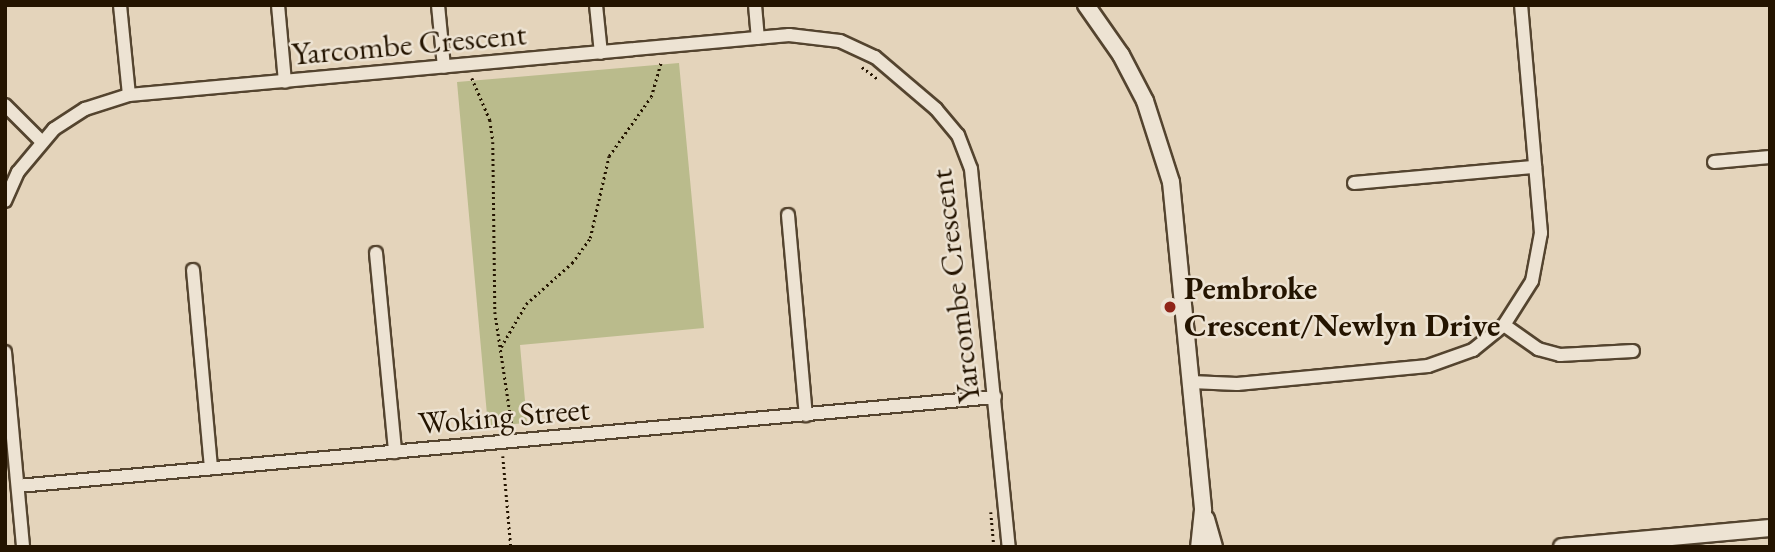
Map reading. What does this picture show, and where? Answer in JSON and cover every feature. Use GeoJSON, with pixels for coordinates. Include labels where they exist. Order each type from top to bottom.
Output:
{"type":"FeatureCollection","features":[{"type":"Feature","properties":{"kind":"street"},"geometry":{"type":"LineString","coordinates":[[120,5],[129,95]]}},
{"type":"Feature","properties":{"kind":"street"},"geometry":{"type":"LineString","coordinates":[[278,5],[285,82]]}},
{"type":"Feature","properties":{"kind":"street"},"geometry":{"type":"LineString","coordinates":[[438,5],[444,67]]}},
{"type":"Feature","properties":{"kind":"street"},"geometry":{"type":"LineString","coordinates":[[596,5],[601,53]]}},
{"type":"Feature","properties":{"kind":"street"},"geometry":{"type":"LineString","coordinates":[[755,5],[758,37]]}},
{"type":"Feature","properties":{"kind":"street"},"geometry":{"type":"LineString","coordinates":[[1086,5],[1132,74],[1164,154],[1175,207],[1203,510],[1199,547]]}},
{"type":"Feature","properties":{"kind":"street"},"geometry":{"type":"LineString","coordinates":[[1192,388],[1429,366],[1473,350],[1504,325],[1527,291],[1538,258],[1535,167],[1521,5]]}},
{"type":"Feature","properties":{"kind":"street","name":"Yarcombe Crescent"},"geometry":{"type":"LineString","coordinates":[[5,201],[18,172],[41,141],[85,108],[129,95],[758,37],[806,34],[858,48],[936,108],[958,135],[976,190],[1009,547]]}},
{"type":"Feature","properties":{"kind":"street"},"geometry":{"type":"LineString","coordinates":[[5,105],[41,141]]}},
{"type":"Feature","properties":{"kind":"street"},"geometry":{"type":"LineString","coordinates":[[1714,162],[1770,157]]}},
{"type":"Feature","properties":{"kind":"street"},"geometry":{"type":"LineString","coordinates":[[1354,183],[1535,167]]}},
{"type":"Feature","properties":{"kind":"street"},"geometry":{"type":"LineString","coordinates":[[788,215],[806,415]]}},
{"type":"Feature","properties":{"kind":"street"},"geometry":{"type":"LineString","coordinates":[[376,253],[395,452]]}},
{"type":"Feature","properties":{"kind":"street"},"geometry":{"type":"LineString","coordinates":[[193,270],[211,468]]}},
{"type":"Feature","properties":{"kind":"street"},"geometry":{"type":"LineString","coordinates":[[1504,325],[1538,349],[1560,355],[1633,351]]}},
{"type":"Feature","properties":{"kind":"street"},"geometry":{"type":"LineString","coordinates":[[5,352],[23,547]]}},
{"type":"Feature","properties":{"kind":"street","name":"Woking Street"},"geometry":{"type":"LineString","coordinates":[[18,486],[995,397]]}},
{"type":"Feature","properties":{"kind":"street"},"geometry":{"type":"LineString","coordinates":[[1203,510],[1214,547]]}},
{"type":"Feature","properties":{"kind":"street"},"geometry":{"type":"LineString","coordinates":[[1562,547],[1770,528]]}},
{"type":"Feature","properties":{"kind":"path"},"geometry":{"type":"LineString","coordinates":[[648,62],[675,60]]}},
{"type":"Feature","properties":{"kind":"path"},"geometry":{"type":"LineString","coordinates":[[501,346],[526,304],[572,263],[590,239],[609,156],[651,97],[661,61]]}},
{"type":"Feature","properties":{"kind":"path"},"geometry":{"type":"LineString","coordinates":[[853,62],[886,85]]}},
{"type":"Feature","properties":{"kind":"path"},"geometry":{"type":"LineString","coordinates":[[483,77],[470,78],[490,120],[494,142],[494,291],[512,426]]}},
{"type":"Feature","properties":{"kind":"path"},"geometry":{"type":"LineString","coordinates":[[503,450],[511,547]]}},
{"type":"Feature","properties":{"kind":"path"},"geometry":{"type":"LineString","coordinates":[[990,506],[994,547]]}},
{"type":"Feature","properties":{"kind":"green space"},"geometry":{"type":"Polygon","coordinates":[[[679,63],[704,328],[520,345],[527,423],[488,426],[457,82],[679,63]]]}},
{"type":"Feature","properties":{"kind":"place","name":"Pembroke Crescent/Newlyn Drive"},"geometry":{"type":"Point","coordinates":[1170,307]}}]}
